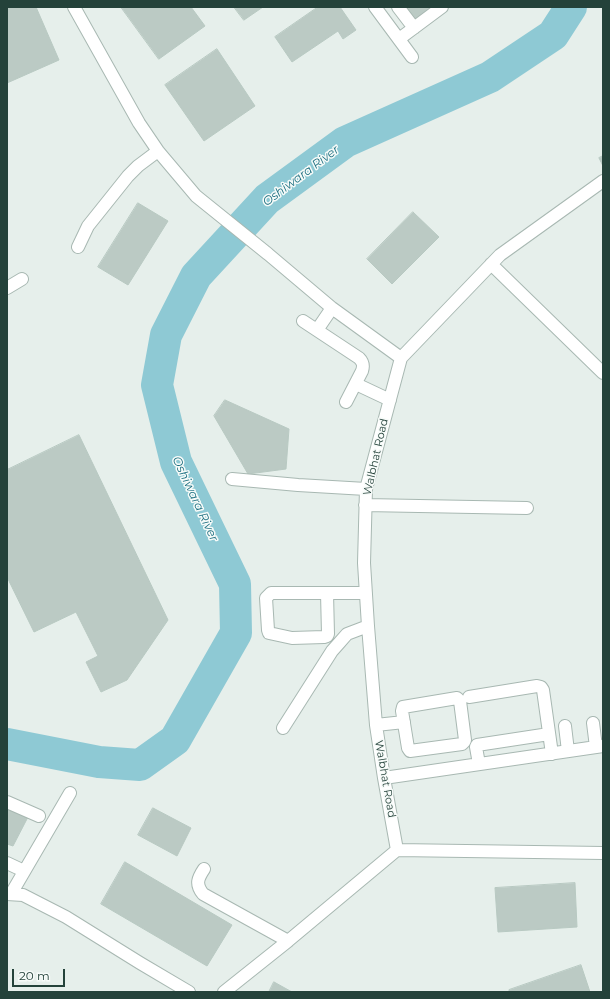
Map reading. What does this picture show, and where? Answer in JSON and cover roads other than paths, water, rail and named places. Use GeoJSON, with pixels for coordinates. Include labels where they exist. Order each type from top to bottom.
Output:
{"type":"FeatureCollection","features":[{"type":"Feature","properties":{"kind":"street"},"geometry":{"type":"LineString","coordinates":[[74,7],[139,123],[158,151],[196,196],[332,308],[401,358]]}},
{"type":"Feature","properties":{"kind":"street"},"geometry":{"type":"LineString","coordinates":[[375,7],[412,56]]}},
{"type":"Feature","properties":{"kind":"street"},"geometry":{"type":"LineString","coordinates":[[398,7],[414,28]]}},
{"type":"Feature","properties":{"kind":"street"},"geometry":{"type":"LineString","coordinates":[[399,39],[442,7]]}},
{"type":"Feature","properties":{"kind":"street"},"geometry":{"type":"LineString","coordinates":[[78,246],[88,226],[128,176],[138,166],[158,151]]}},
{"type":"Feature","properties":{"kind":"street","name":"Walbhat Road"},"geometry":{"type":"LineString","coordinates":[[397,850],[376,725],[364,563],[366,489],[401,358],[500,255],[603,181]]}},
{"type":"Feature","properties":{"kind":"street"},"geometry":{"type":"LineString","coordinates":[[491,264],[603,373]]}},
{"type":"Feature","properties":{"kind":"street"},"geometry":{"type":"LineString","coordinates":[[7,288],[22,279]]}},
{"type":"Feature","properties":{"kind":"street"},"geometry":{"type":"LineString","coordinates":[[317,330],[332,308]]}},
{"type":"Feature","properties":{"kind":"street"},"geometry":{"type":"LineString","coordinates":[[303,322],[362,361],[363,367],[346,402]]}},
{"type":"Feature","properties":{"kind":"street"},"geometry":{"type":"LineString","coordinates":[[356,384],[390,400]]}},
{"type":"Feature","properties":{"kind":"street"},"geometry":{"type":"LineString","coordinates":[[232,479],[366,489]]}},
{"type":"Feature","properties":{"kind":"street"},"geometry":{"type":"LineString","coordinates":[[365,505],[527,508]]}},
{"type":"Feature","properties":{"kind":"street"},"geometry":{"type":"LineString","coordinates":[[327,593],[327,636],[292,638],[269,633],[266,598],[271,593],[366,592]]}},
{"type":"Feature","properties":{"kind":"street"},"geometry":{"type":"LineString","coordinates":[[283,728],[332,651],[348,634],[368,626]]}},
{"type":"Feature","properties":{"kind":"street"},"geometry":{"type":"LineString","coordinates":[[469,697],[537,686],[542,688],[552,754]]}},
{"type":"Feature","properties":{"kind":"street"},"geometry":{"type":"LineString","coordinates":[[457,698],[460,701],[465,741],[462,744],[410,751],[408,748],[404,722],[402,711],[403,707],[457,698]]}},
{"type":"Feature","properties":{"kind":"street"},"geometry":{"type":"LineString","coordinates":[[376,725],[404,722]]}},
{"type":"Feature","properties":{"kind":"street"},"geometry":{"type":"LineString","coordinates":[[384,778],[599,747],[593,723]]}},
{"type":"Feature","properties":{"kind":"street"},"geometry":{"type":"LineString","coordinates":[[565,726],[568,751]]}},
{"type":"Feature","properties":{"kind":"street"},"geometry":{"type":"LineString","coordinates":[[479,764],[476,747],[477,745],[549,734]]}},
{"type":"Feature","properties":{"kind":"street"},"geometry":{"type":"LineString","coordinates":[[70,792],[9,894],[23,895],[66,917],[189,992]]}},
{"type":"Feature","properties":{"kind":"street"},"geometry":{"type":"LineString","coordinates":[[7,802],[39,816]]}},
{"type":"Feature","properties":{"kind":"street"},"geometry":{"type":"LineString","coordinates":[[224,992],[397,850],[603,853]]}},
{"type":"Feature","properties":{"kind":"street"},"geometry":{"type":"LineString","coordinates":[[7,863],[24,871]]}},
{"type":"Feature","properties":{"kind":"street"},"geometry":{"type":"LineString","coordinates":[[204,869],[199,877],[198,883],[199,889],[203,894],[288,941]]}},
{"type":"Feature","properties":{"kind":"waterway","name":"Oshiwara River"},"geometry":{"type":"LineString","coordinates":[[7,744],[99,762],[140,765],[175,740],[236,633],[235,584],[176,462],[157,385],[166,335],[196,276],[267,199],[345,142],[490,77],[553,35],[571,7]]}}]}
